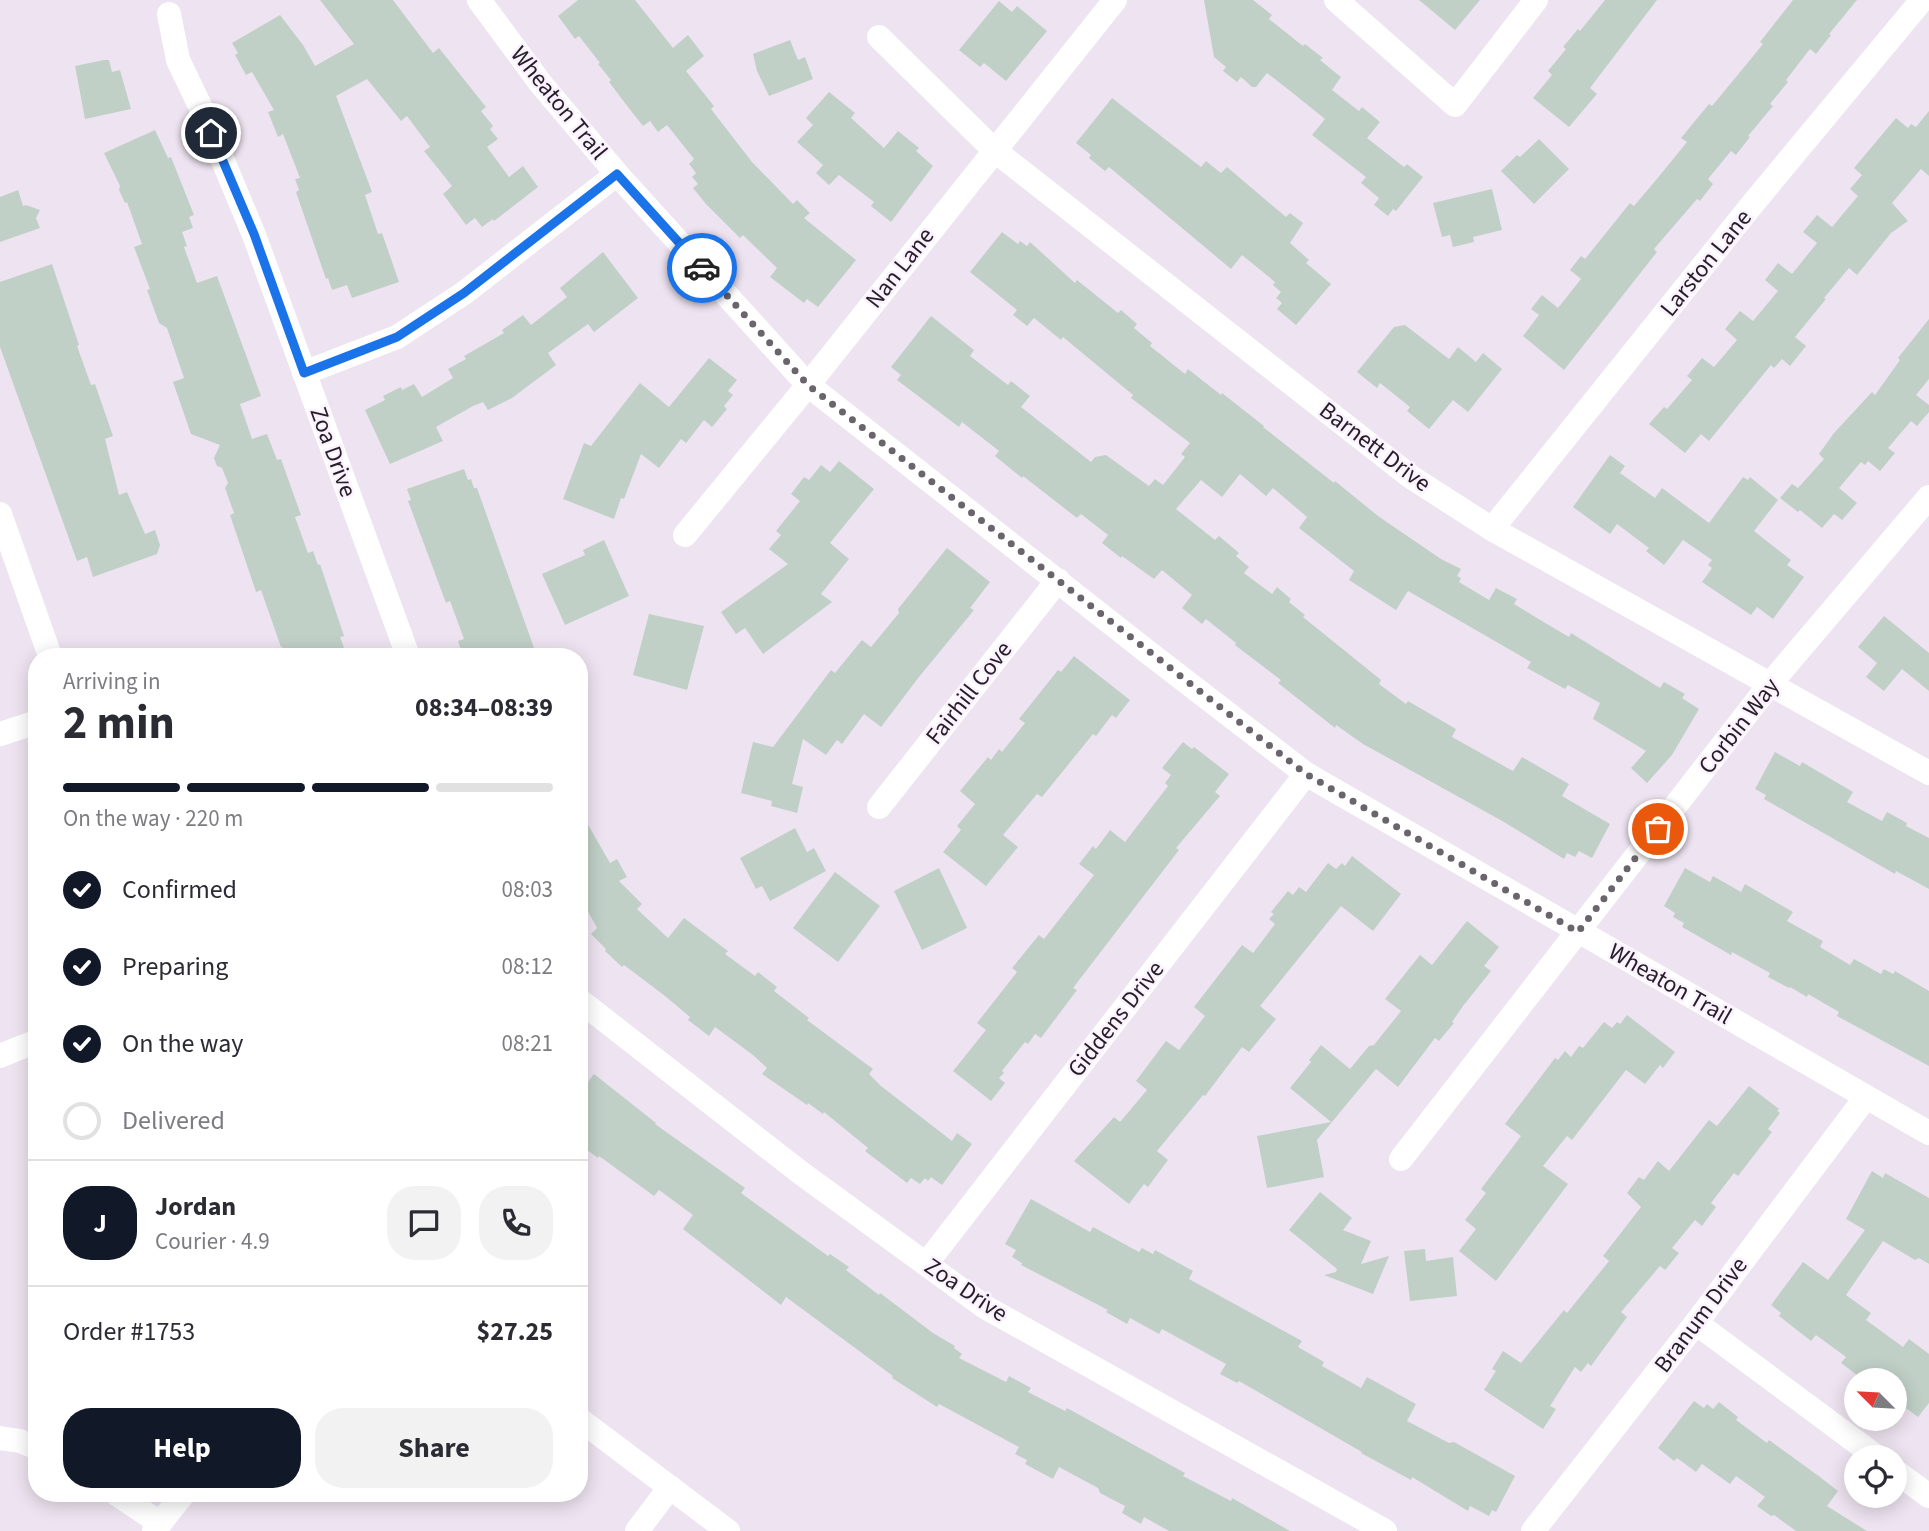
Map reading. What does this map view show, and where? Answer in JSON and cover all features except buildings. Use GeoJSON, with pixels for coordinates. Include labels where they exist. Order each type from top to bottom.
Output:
{"type":"FeatureCollection","features":[{"type":"Feature","properties":{"kind":"street","name":"Wheaton Trail"},"geometry":{"type":"LineString","coordinates":[[479,0],[541,84],[617,174],[808,385],[1306,774],[1929,1133]]}},
{"type":"Feature","properties":{"kind":"street","name":"Nan Lane"},"geometry":{"type":"LineString","coordinates":[[685,536],[1115,0]]}},
{"type":"Feature","properties":{"kind":"street"},"geometry":{"type":"LineString","coordinates":[[1336,0],[1455,105],[1536,0]]}},
{"type":"Feature","properties":{"kind":"street","name":"Larston Lane"},"geometry":{"type":"LineString","coordinates":[[1492,529],[1922,0]]}},
{"type":"Feature","properties":{"kind":"street","name":"Zoa Drive"},"geometry":{"type":"LineString","coordinates":[[169,14],[178,60],[254,234],[405,648]]}},
{"type":"Feature","properties":{"kind":"street","name":"Barnett Drive"},"geometry":{"type":"LineString","coordinates":[[879,37],[994,150],[1411,477],[1492,529],[1929,773]]}},
{"type":"Feature","properties":{"kind":"street"},"geometry":{"type":"LineString","coordinates":[[304,373],[397,337],[464,293],[617,174]]}},
{"type":"Feature","properties":{"kind":"street","name":"Corbin Way"},"geometry":{"type":"LineString","coordinates":[[1401,1158],[1770,684],[1929,497]]}},
{"type":"Feature","properties":{"kind":"street"},"geometry":{"type":"LineString","coordinates":[[0,514],[47,648]]}},
{"type":"Feature","properties":{"kind":"street","name":"Fairhill Cove"},"geometry":{"type":"LineString","coordinates":[[879,807],[1058,580]]}},
{"type":"Feature","properties":{"kind":"street"},"geometry":{"type":"LineString","coordinates":[[0,734],[28,725]]}},
{"type":"Feature","properties":{"kind":"street","name":"Giddens Drive"},"geometry":{"type":"LineString","coordinates":[[926,1264],[1306,774]]}},
{"type":"Feature","properties":{"kind":"street","name":"Zoa Drive"},"geometry":{"type":"LineString","coordinates":[[588,1007],[791,1165],[985,1307],[1385,1531]]}},
{"type":"Feature","properties":{"kind":"street"},"geometry":{"type":"LineString","coordinates":[[0,1056],[28,1045]]}},
{"type":"Feature","properties":{"kind":"street","name":"Branum Drive"},"geometry":{"type":"LineString","coordinates":[[1533,1531],[1696,1323],[1866,1097]]}},
{"type":"Feature","properties":{"kind":"street"},"geometry":{"type":"LineString","coordinates":[[1696,1323],[1860,1445]]}},
{"type":"Feature","properties":{"kind":"street"},"geometry":{"type":"LineString","coordinates":[[588,1426],[728,1531]]}},
{"type":"Feature","properties":{"kind":"street"},"geometry":{"type":"LineString","coordinates":[[0,1438],[28,1444]]}},
{"type":"Feature","properties":{"kind":"street"},"geometry":{"type":"LineString","coordinates":[[1907,1480],[1929,1496]]}},
{"type":"Feature","properties":{"kind":"street"},"geometry":{"type":"LineString","coordinates":[[637,1531],[670,1487]]}},
{"type":"Feature","properties":{"kind":"street"},"geometry":{"type":"LineString","coordinates":[[127,1502],[157,1527],[177,1502]]}},
{"type":"Feature","properties":{"kind":"way so far"},"geometry":{"type":"LineString","coordinates":[[702,268],[808,385],[1306,774],[1578,932],[1658,829]]}},
{"type":"Feature","properties":{"kind":"route"},"geometry":{"type":"LineString","coordinates":[[211,133],[254,234],[304,373],[397,337],[464,293],[617,174],[702,268]]}}]}
